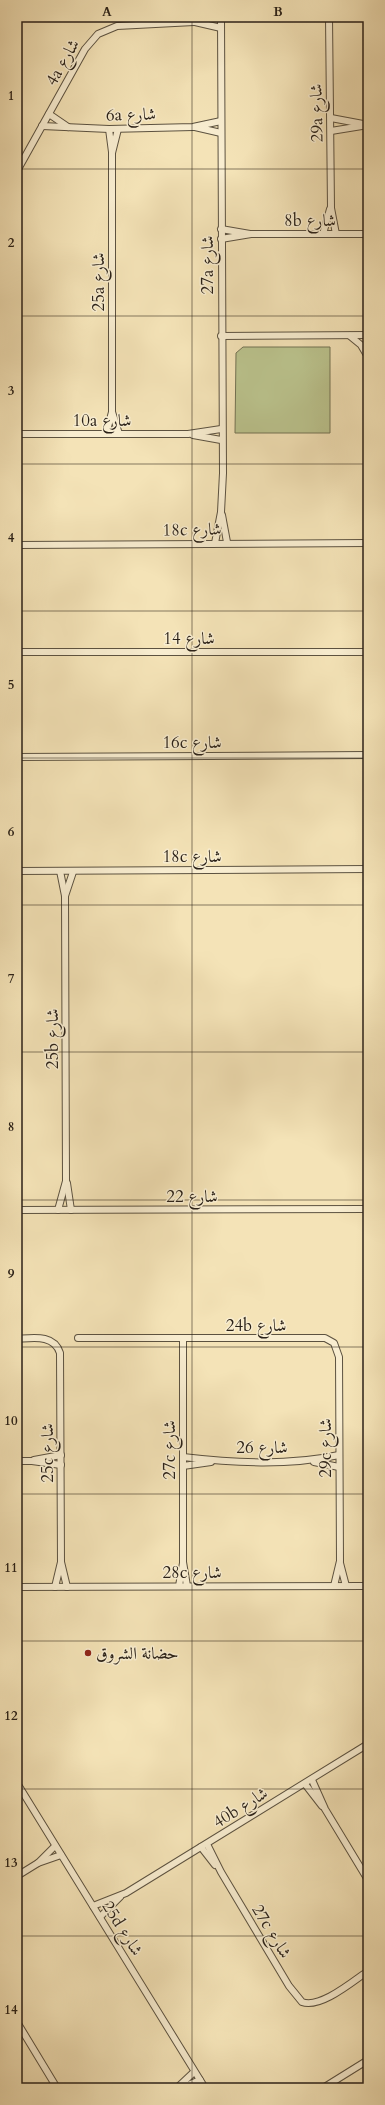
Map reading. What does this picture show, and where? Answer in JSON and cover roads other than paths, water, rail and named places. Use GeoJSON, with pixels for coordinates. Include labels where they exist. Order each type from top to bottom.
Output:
{"type":"FeatureCollection","features":[{"type":"Feature","properties":{"kind":"street","name":"4a شارع"},"geometry":{"type":"LineString","coordinates":[[17,170],[85,49],[98,34],[117,26],[194,22],[217,17]]}},
{"type":"Feature","properties":{"kind":"street","name":"27a شارع"},"geometry":{"type":"LineString","coordinates":[[221,17],[221,512],[227,542]]}},
{"type":"Feature","properties":{"kind":"street","name":"29a شارع"},"geometry":{"type":"LineString","coordinates":[[329,17],[331,208],[336,234]]}},
{"type":"Feature","properties":{"kind":"street","name":"4a شارع"},"geometry":{"type":"LineString","coordinates":[[194,22],[221,28]]}},
{"type":"Feature","properties":{"kind":"street"},"geometry":{"type":"LineString","coordinates":[[48,114],[69,128]]}},
{"type":"Feature","properties":{"kind":"street"},"geometry":{"type":"LineString","coordinates":[[331,118],[367,125]]}},
{"type":"Feature","properties":{"kind":"street","name":"6a شارع"},"geometry":{"type":"LineString","coordinates":[[42,126],[118,129],[193,127],[221,122]]}},
{"type":"Feature","properties":{"kind":"street"},"geometry":{"type":"LineString","coordinates":[[331,131],[367,125]]}},
{"type":"Feature","properties":{"kind":"street","name":"6a شارع"},"geometry":{"type":"LineString","coordinates":[[193,127],[221,133]]}},
{"type":"Feature","properties":{"kind":"street","name":"25a شارع"},"geometry":{"type":"LineString","coordinates":[[106,434],[112,412],[112,153],[108,129]]}},
{"type":"Feature","properties":{"kind":"street","name":"25a شارع"},"geometry":{"type":"LineString","coordinates":[[112,153],[118,129]]}},
{"type":"Feature","properties":{"kind":"street","name":"29a شارع"},"geometry":{"type":"LineString","coordinates":[[323,234],[331,208]]}},
{"type":"Feature","properties":{"kind":"street","name":"8b شارع"},"geometry":{"type":"LineString","coordinates":[[221,229],[252,234],[368,234]]}},
{"type":"Feature","properties":{"kind":"street","name":"8b شارع"},"geometry":{"type":"LineString","coordinates":[[221,239],[252,234]]}},
{"type":"Feature","properties":{"kind":"street"},"geometry":{"type":"LineString","coordinates":[[221,336],[368,336]]}},
{"type":"Feature","properties":{"kind":"street"},"geometry":{"type":"LineString","coordinates":[[350,336],[361,345],[368,357]]}},
{"type":"Feature","properties":{"kind":"street","name":"25a شارع"},"geometry":{"type":"LineString","coordinates":[[112,412],[119,434]]}},
{"type":"Feature","properties":{"kind":"street","name":"10a شارع"},"geometry":{"type":"LineString","coordinates":[[17,434],[188,434],[221,429]]}},
{"type":"Feature","properties":{"kind":"street","name":"10a شارع"},"geometry":{"type":"LineString","coordinates":[[188,434],[221,440]]}},
{"type":"Feature","properties":{"kind":"street","name":"27a شارع"},"geometry":{"type":"LineString","coordinates":[[215,542],[221,512]]}},
{"type":"Feature","properties":{"kind":"street","name":"18c شارع"},"geometry":{"type":"LineString","coordinates":[[17,545],[215,542],[368,543]]}},
{"type":"Feature","properties":{"kind":"street","name":"شارع 14"},"geometry":{"type":"LineString","coordinates":[[17,652],[366,651]]}},
{"type":"Feature","properties":{"kind":"street","name":"16c شارع"},"geometry":{"type":"LineString","coordinates":[[17,757],[368,756]]}},
{"type":"Feature","properties":{"kind":"street","name":"18c شارع"},"geometry":{"type":"LineString","coordinates":[[17,871],[73,872],[368,869]]}},
{"type":"Feature","properties":{"kind":"street","name":"25b شارع"},"geometry":{"type":"LineString","coordinates":[[60,871],[65,896],[66,1181],[70,1210]]}},
{"type":"Feature","properties":{"kind":"street","name":"25b شارع"},"geometry":{"type":"LineString","coordinates":[[65,896],[73,872]]}},
{"type":"Feature","properties":{"kind":"street","name":"25b شارع"},"geometry":{"type":"LineString","coordinates":[[58,1210],[66,1181]]}},
{"type":"Feature","properties":{"kind":"street","name":"شارع 22"},"geometry":{"type":"LineString","coordinates":[[17,1210],[368,1209]]}},
{"type":"Feature","properties":{"kind":"street","name":"25c شارع"},"geometry":{"type":"LineString","coordinates":[[17,1339],[43,1338],[56,1344],[60,1353],[61,1562],[67,1587]]}},
{"type":"Feature","properties":{"kind":"street","name":"24b شارع"},"geometry":{"type":"LineString","coordinates":[[78,1338],[328,1339]]}},
{"type":"Feature","properties":{"kind":"street","name":"27c شارع"},"geometry":{"type":"LineString","coordinates":[[179,1586],[183,1562],[183,1339]]}},
{"type":"Feature","properties":{"kind":"street","name":"29c شارع"},"geometry":{"type":"LineString","coordinates":[[328,1339],[336,1346],[340,1357],[340,1561],[346,1586]]}},
{"type":"Feature","properties":{"kind":"street"},"geometry":{"type":"LineString","coordinates":[[32,1461],[61,1455]]}},
{"type":"Feature","properties":{"kind":"street","name":"شارع 26"},"geometry":{"type":"LineString","coordinates":[[183,1457],[212,1461],[311,1461],[339,1455]]}},
{"type":"Feature","properties":{"kind":"street"},"geometry":{"type":"LineString","coordinates":[[17,1461],[32,1461],[61,1465]]}},
{"type":"Feature","properties":{"kind":"street","name":"شارع 26"},"geometry":{"type":"LineString","coordinates":[[183,1466],[212,1461]]}},
{"type":"Feature","properties":{"kind":"street","name":"شارع 26"},"geometry":{"type":"LineString","coordinates":[[311,1461],[339,1467]]}},
{"type":"Feature","properties":{"kind":"street","name":"29c شارع"},"geometry":{"type":"LineString","coordinates":[[334,1586],[340,1561]]}},
{"type":"Feature","properties":{"kind":"street","name":"25c شارع"},"geometry":{"type":"LineString","coordinates":[[55,1587],[61,1562]]}},
{"type":"Feature","properties":{"kind":"street","name":"27c شارع"},"geometry":{"type":"LineString","coordinates":[[183,1562],[187,1586]]}},
{"type":"Feature","properties":{"kind":"street","name":"28c شارع"},"geometry":{"type":"LineString","coordinates":[[17,1587],[368,1586]]}},
{"type":"Feature","properties":{"kind":"street","name":"40b شارع"},"geometry":{"type":"LineString","coordinates":[[93,1906],[126,1892],[312,1780],[368,1744]]}},
{"type":"Feature","properties":{"kind":"street"},"geometry":{"type":"LineString","coordinates":[[312,1780],[325,1809],[368,1880]]}},
{"type":"Feature","properties":{"kind":"street","name":"25d شارع"},"geometry":{"type":"LineString","coordinates":[[17,1783],[204,2088]]}},
{"type":"Feature","properties":{"kind":"street"},"geometry":{"type":"LineString","coordinates":[[305,1784],[325,1809]]}},
{"type":"Feature","properties":{"kind":"street"},"geometry":{"type":"LineString","coordinates":[[38,1863],[55,1846]]}},
{"type":"Feature","properties":{"kind":"street","name":"27c شارع"},"geometry":{"type":"LineString","coordinates":[[204,1846],[289,1986],[302,2002],[312,2005],[322,2001],[368,1971]]}},
{"type":"Feature","properties":{"kind":"street"},"geometry":{"type":"LineString","coordinates":[[17,1876],[38,1863],[60,1855]]}},
{"type":"Feature","properties":{"kind":"street","name":"40b شارع"},"geometry":{"type":"LineString","coordinates":[[100,1917],[126,1892]]}},
{"type":"Feature","properties":{"kind":"street"},"geometry":{"type":"LineString","coordinates":[[17,2022],[57,2088]]}},
{"type":"Feature","properties":{"kind":"street"},"geometry":{"type":"LineString","coordinates":[[322,2088],[368,2060]]}},
{"type":"Feature","properties":{"kind":"street"},"geometry":{"type":"LineString","coordinates":[[177,2088],[194,2072]]}},
{"type":"Feature","properties":{"kind":"street"},"geometry":{"type":"LineString","coordinates":[[182,2088],[200,2080]]}},
{"type":"Feature","properties":{"kind":"place","name":"حضانة الشروق"},"geometry":{"type":"Point","coordinates":[88,1653]}}]}
